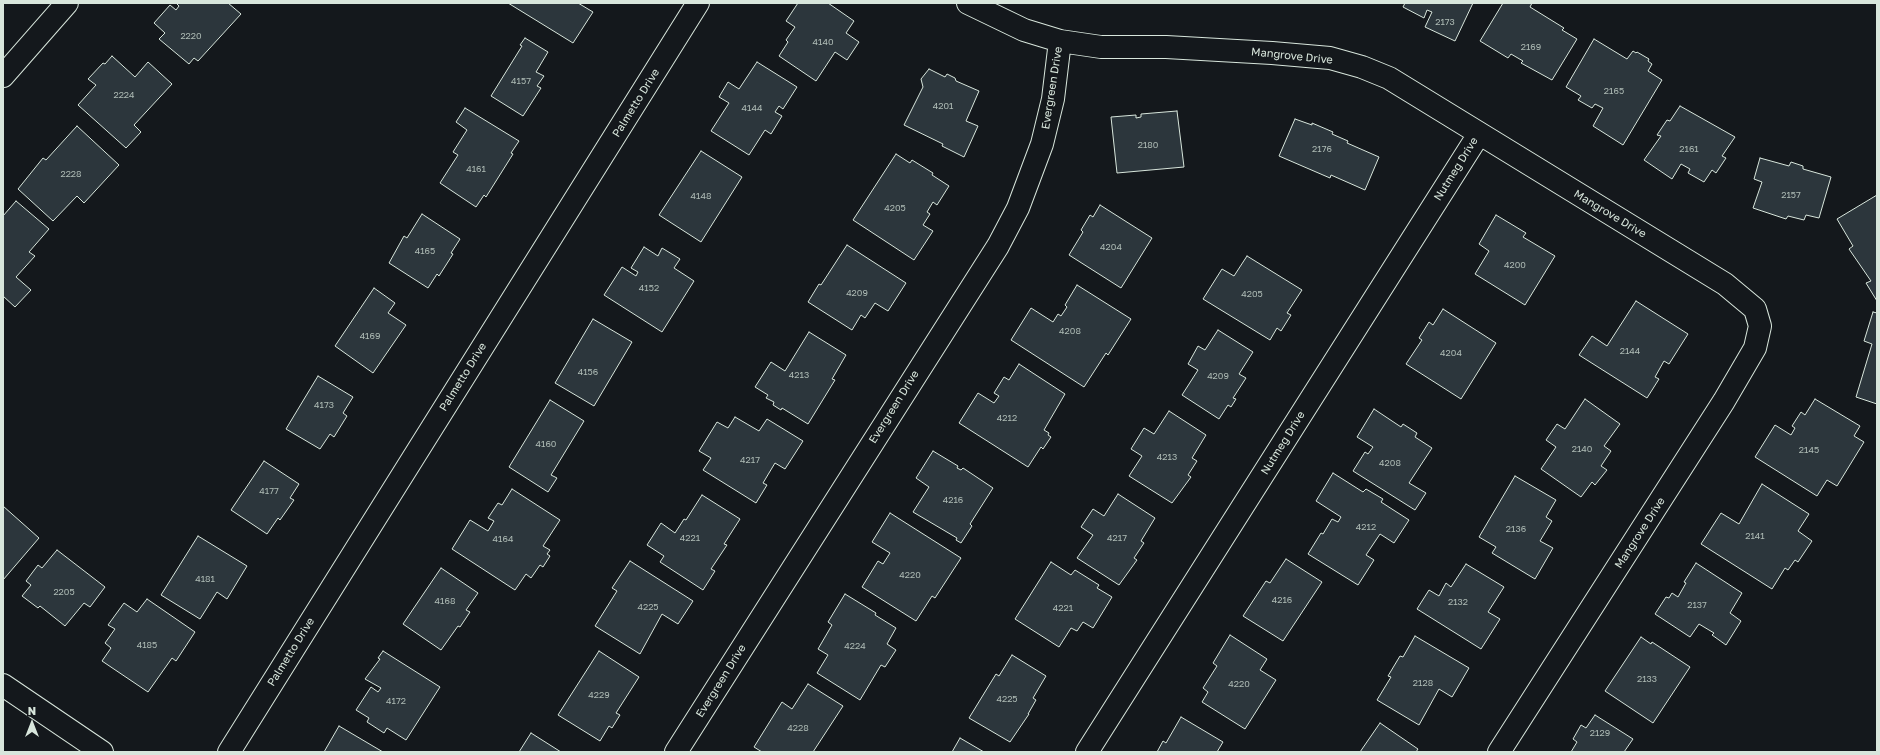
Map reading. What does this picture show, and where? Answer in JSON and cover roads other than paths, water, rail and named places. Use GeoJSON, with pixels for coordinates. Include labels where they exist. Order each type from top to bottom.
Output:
{"type":"FeatureCollection","features":[{"type":"Feature","properties":{"kind":"street"},"geometry":{"type":"LineString","coordinates":[[3,76],[67,3]]}},
{"type":"Feature","properties":{"kind":"street","name":"Palmetto Drive"},"geometry":{"type":"LineString","coordinates":[[229,752],[698,3]]}},
{"type":"Feature","properties":{"kind":"street","name":"Mangrove Drive"},"geometry":{"type":"LineString","coordinates":[[968,3],[1024,30],[1060,41],[1101,47],[1166,47],[1272,53],[1330,58],[1362,67],[1389,78],[1725,284],[1755,309],[1760,326],[1755,348],[1724,401],[1499,752]]}},
{"type":"Feature","properties":{"kind":"street","name":"Evergreen Drive"},"geometry":{"type":"LineString","coordinates":[[676,752],[998,246],[1018,208],[1042,144],[1053,99],[1060,41]]}},
{"type":"Feature","properties":{"kind":"street","name":"Nutmeg Drive"},"geometry":{"type":"LineString","coordinates":[[1087,752],[1479,134]]}},
{"type":"Feature","properties":{"kind":"street"},"geometry":{"type":"LineString","coordinates":[[3,685],[102,752]]}}]}
